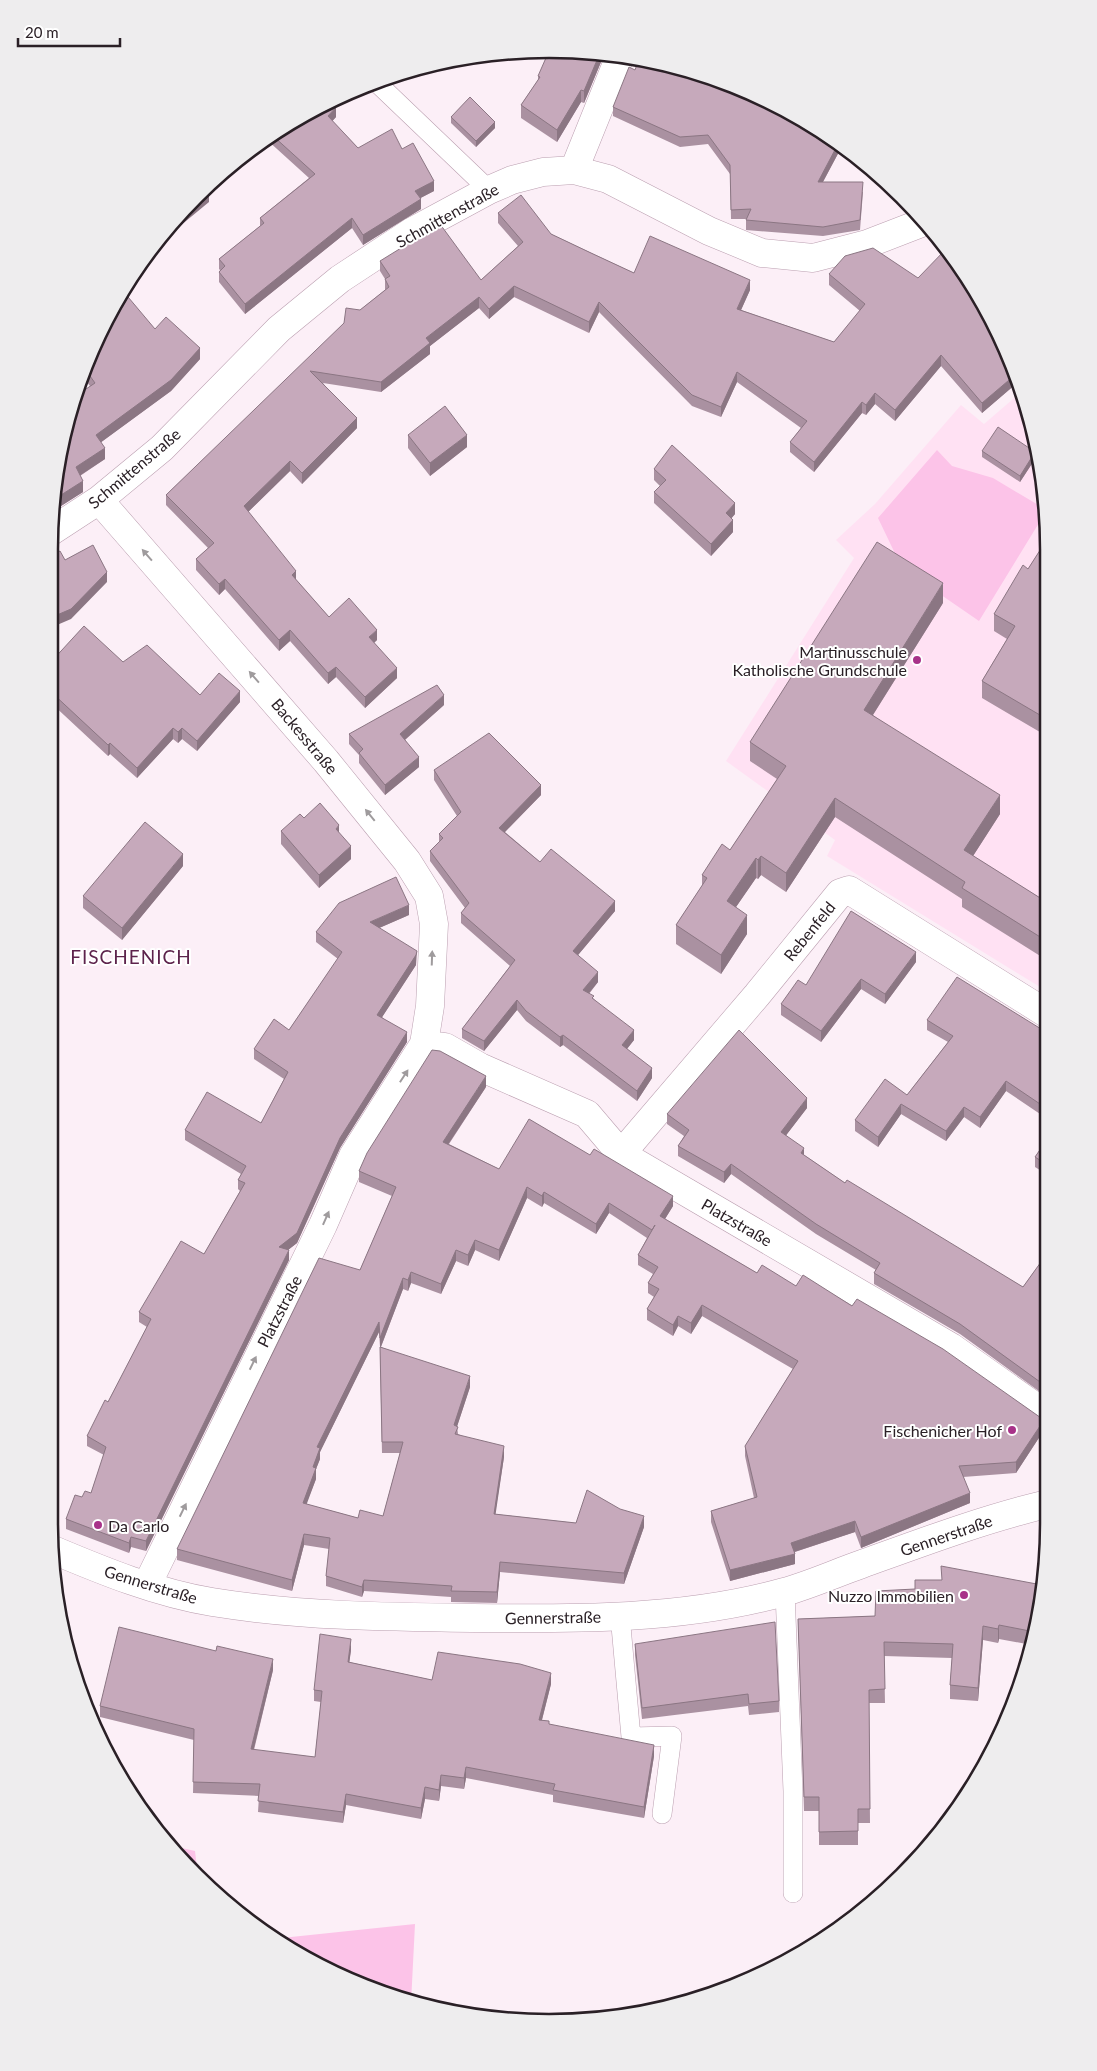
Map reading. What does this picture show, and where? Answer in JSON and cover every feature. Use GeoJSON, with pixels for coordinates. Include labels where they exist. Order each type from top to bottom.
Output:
{"type":"FeatureCollection","features":[{"type":"Feature","properties":{"kind":"street"},"geometry":{"type":"LineString","coordinates":[[574,170],[617,63]]}},
{"type":"Feature","properties":{"kind":"street","name":"Schmittenstraße"},"geometry":{"type":"LineString","coordinates":[[59,526],[99,500],[162,448],[279,329],[340,280],[413,231],[489,190],[512,180],[543,172],[574,170],[608,179],[709,231],[762,252],[813,258],[867,244],[918,224]]}},
{"type":"Feature","properties":{"kind":"street","name":"Backesstraße"},"geometry":{"type":"LineString","coordinates":[[99,500],[326,761],[407,860],[429,896],[434,924],[430,1006]]}},
{"type":"Feature","properties":{"kind":"street","name":"Rebenfeld"},"geometry":{"type":"LineString","coordinates":[[621,1154],[757,995],[840,893],[849,890],[1040,1008]]}},
{"type":"Feature","properties":{"kind":"street","name":"Platzstraße"},"geometry":{"type":"LineString","coordinates":[[147,1586],[323,1224],[353,1156],[424,1044],[430,1006]]}},
{"type":"Feature","properties":{"kind":"street","name":"Platzstraße"},"geometry":{"type":"LineString","coordinates":[[424,1044],[445,1047],[480,1067],[588,1114],[621,1154],[951,1347],[1040,1410]]}},
{"type":"Feature","properties":{"kind":"street","name":"Gennerstraße"},"geometry":{"type":"LineString","coordinates":[[59,1552],[103,1571],[147,1586],[211,1602],[314,1612],[403,1617],[544,1618],[620,1615],[688,1611],[784,1592],[935,1537],[1040,1506]]}},
{"type":"Feature","properties":{"kind":"lane"},"geometry":{"type":"LineString","coordinates":[[382,87],[489,190]]}},
{"type":"Feature","properties":{"kind":"lane"},"geometry":{"type":"LineString","coordinates":[[784,1592],[793,1791],[794,1893]]}},
{"type":"Feature","properties":{"kind":"lane"},"geometry":{"type":"LineString","coordinates":[[620,1615],[631,1737],[672,1736],[662,1814]]}},
{"type":"Feature","properties":{"kind":"shaded area","name":"Martinusschule Katholische Grundschule"},"geometry":{"type":"Polygon","coordinates":[[[1015,397],[1023,421],[1035,484],[1040,548],[1040,987],[827,856],[835,840],[726,761],[854,558],[836,540],[875,504],[961,405],[984,424],[1015,397]]]}},
{"type":"Feature","properties":{"kind":"shaded area"},"geometry":{"type":"Polygon","coordinates":[[[937,450],[952,466],[993,478],[1037,504],[1038,524],[979,621],[902,568],[878,518],[937,450]]]}},
{"type":"Feature","properties":{"kind":"shaded area"},"geometry":{"type":"Polygon","coordinates":[[[181,1848],[195,1851],[197,1865],[181,1848]]]}},
{"type":"Feature","properties":{"kind":"shaded area"},"geometry":{"type":"Polygon","coordinates":[[[415,1924],[411,1994],[331,1963],[286,1937],[415,1924]]]}},
{"type":"Feature","properties":{"kind":"building"},"geometry":{"type":"Polygon","coordinates":[[[546,58],[597,60],[584,91],[581,90],[557,130],[521,105],[540,77],[538,76],[546,58]]]}},
{"type":"Feature","properties":{"kind":"building"},"geometry":{"type":"Polygon","coordinates":[[[637,66],[676,74],[736,95],[766,108],[821,140],[835,150],[818,182],[863,182],[860,220],[823,227],[746,220],[751,209],[731,210],[730,165],[708,135],[680,137],[613,107],[629,67],[635,70],[637,66]]]}},
{"type":"Feature","properties":{"kind":"building"},"geometry":{"type":"Polygon","coordinates":[[[470,97],[495,122],[476,141],[451,117],[470,97]]]}},
{"type":"Feature","properties":{"kind":"building"},"geometry":{"type":"Polygon","coordinates":[[[335,106],[328,116],[358,148],[392,129],[402,149],[413,143],[434,181],[415,191],[421,199],[363,235],[352,218],[245,304],[219,272],[225,266],[219,259],[264,223],[260,218],[315,174],[277,139],[335,106]]]}},
{"type":"Feature","properties":{"kind":"building"},"geometry":{"type":"Polygon","coordinates":[[[521,195],[551,234],[634,273],[650,236],[750,280],[737,309],[834,342],[865,304],[829,274],[845,256],[873,248],[918,278],[941,254],[974,303],[989,331],[1009,380],[982,403],[941,355],[895,410],[875,393],[866,405],[862,402],[814,462],[790,442],[807,421],[737,372],[721,407],[692,395],[599,302],[589,322],[514,286],[489,309],[479,297],[426,338],[430,343],[381,382],[310,371],[357,418],[302,473],[290,461],[244,506],[296,571],[292,575],[329,617],[349,598],[377,630],[369,637],[397,668],[365,697],[336,667],[328,673],[290,630],[279,640],[225,579],[219,584],[196,559],[214,543],[166,495],[344,323],[346,308],[360,310],[389,287],[385,279],[390,276],[380,261],[440,224],[481,280],[523,242],[498,213],[521,195]]]}},
{"type":"Feature","properties":{"kind":"building"},"geometry":{"type":"Polygon","coordinates":[[[127,296],[155,329],[166,317],[200,348],[171,380],[96,435],[105,448],[76,467],[83,481],[61,495],[74,421],[84,390],[95,383],[90,376],[95,361],[108,331],[127,296]]]}},
{"type":"Feature","properties":{"kind":"building"},"geometry":{"type":"Polygon","coordinates":[[[445,406],[467,435],[430,463],[408,435],[445,406]]]}},
{"type":"Feature","properties":{"kind":"building"},"geometry":{"type":"Polygon","coordinates":[[[998,427],[1029,448],[1031,459],[1020,476],[982,451],[998,427]]]}},
{"type":"Feature","properties":{"kind":"building"},"geometry":{"type":"Polygon","coordinates":[[[672,445],[735,503],[726,513],[733,520],[711,544],[654,492],[666,480],[654,469],[672,445]]]}},
{"type":"Feature","properties":{"kind":"building"},"geometry":{"type":"Polygon","coordinates":[[[877,542],[943,583],[864,710],[1000,795],[964,850],[1040,898],[1040,937],[962,888],[965,882],[835,798],[786,873],[761,856],[758,860],[756,858],[727,901],[747,915],[721,955],[676,925],[707,878],[702,875],[722,844],[730,850],[786,766],[750,742],[877,542]]]}},
{"type":"Feature","properties":{"kind":"building"},"geometry":{"type":"Polygon","coordinates":[[[93,545],[107,572],[71,609],[58,615],[58,552],[60,551],[65,560],[93,545]]]}},
{"type":"Feature","properties":{"kind":"building"},"geometry":{"type":"Polygon","coordinates":[[[1040,550],[1040,715],[982,681],[1015,626],[994,614],[1023,565],[1028,569],[1040,550]]]}},
{"type":"Feature","properties":{"kind":"building"},"geometry":{"type":"Polygon","coordinates":[[[84,626],[123,662],[147,645],[200,695],[219,673],[240,691],[197,741],[182,728],[178,732],[173,728],[137,768],[110,743],[108,745],[58,698],[58,654],[84,626]]]}},
{"type":"Feature","properties":{"kind":"building"},"geometry":{"type":"Polygon","coordinates":[[[437,685],[444,695],[400,734],[419,757],[385,785],[359,753],[363,749],[349,734],[437,685]]]}},
{"type":"Feature","properties":{"kind":"building"},"geometry":{"type":"Polygon","coordinates":[[[489,733],[541,785],[499,828],[540,862],[551,849],[615,901],[573,951],[598,972],[583,990],[594,996],[592,998],[634,1030],[622,1045],[652,1068],[637,1091],[563,1035],[560,1037],[526,1011],[517,1000],[484,1041],[462,1029],[515,960],[461,913],[469,903],[430,851],[443,838],[439,834],[461,812],[434,770],[489,733]]]}},
{"type":"Feature","properties":{"kind":"building"},"geometry":{"type":"Polygon","coordinates":[[[320,803],[339,825],[336,829],[351,846],[319,875],[281,831],[300,814],[304,818],[320,803]]]}},
{"type":"Feature","properties":{"kind":"building"},"geometry":{"type":"Polygon","coordinates":[[[145,822],[183,854],[122,928],[83,896],[145,822]]]}},
{"type":"Feature","properties":{"kind":"building"},"geometry":{"type":"Polygon","coordinates":[[[396,877],[409,905],[370,922],[417,951],[377,1015],[407,1032],[340,1138],[297,1233],[279,1247],[289,1250],[146,1541],[131,1537],[129,1543],[66,1519],[75,1495],[82,1497],[85,1491],[91,1493],[106,1447],[87,1436],[105,1400],[108,1402],[151,1319],[139,1312],[181,1241],[204,1254],[245,1183],[238,1180],[246,1166],[185,1130],[207,1092],[261,1123],[288,1072],[254,1049],[274,1019],[289,1030],[342,952],[316,932],[339,903],[396,877]]]}},
{"type":"Feature","properties":{"kind":"building"},"geometry":{"type":"Polygon","coordinates":[[[851,911],[916,952],[885,994],[861,979],[821,1031],[781,1004],[798,980],[806,985],[851,911]]]}},
{"type":"Feature","properties":{"kind":"building"},"geometry":{"type":"Polygon","coordinates":[[[957,977],[1040,1028],[1040,1104],[1006,1081],[980,1117],[964,1107],[946,1131],[901,1104],[878,1137],[855,1120],[885,1079],[907,1095],[953,1036],[927,1020],[957,977]]]}},
{"type":"Feature","properties":{"kind":"building"},"geometry":{"type":"Polygon","coordinates":[[[739,1030],[807,1098],[781,1132],[804,1148],[801,1153],[845,1183],[847,1180],[1023,1287],[1040,1263],[1040,1382],[960,1324],[874,1273],[880,1263],[816,1224],[731,1164],[724,1172],[678,1146],[689,1130],[667,1114],[739,1030]]]}},
{"type":"Feature","properties":{"kind":"building"},"geometry":{"type":"Polygon","coordinates":[[[432,1050],[440,1051],[486,1076],[443,1142],[499,1169],[529,1119],[590,1155],[594,1149],[673,1196],[660,1216],[757,1273],[762,1265],[796,1286],[803,1275],[852,1306],[857,1299],[943,1349],[1040,1417],[1040,1426],[1016,1462],[959,1466],[970,1493],[861,1537],[855,1521],[791,1543],[795,1554],[730,1570],[711,1511],[757,1497],[745,1446],[798,1361],[702,1305],[691,1323],[678,1316],[673,1325],[647,1309],[659,1289],[648,1283],[658,1267],[638,1255],[655,1225],[652,1230],[609,1203],[596,1224],[544,1192],[542,1196],[527,1187],[499,1250],[475,1240],[468,1255],[456,1250],[441,1284],[411,1272],[408,1280],[403,1278],[380,1338],[379,1322],[317,1447],[320,1448],[313,1467],[316,1468],[303,1503],[358,1518],[360,1510],[383,1516],[403,1442],[382,1442],[380,1347],[470,1376],[454,1425],[458,1427],[455,1434],[504,1446],[494,1514],[576,1523],[587,1490],[620,1509],[644,1516],[624,1573],[500,1562],[497,1592],[451,1591],[452,1586],[364,1580],[362,1587],[326,1576],[330,1538],[304,1534],[292,1580],[177,1549],[319,1258],[360,1270],[396,1187],[359,1171],[367,1153],[432,1050]]]}},
{"type":"Feature","properties":{"kind":"building"},"geometry":{"type":"Polygon","coordinates":[[[1040,1150],[1040,1160],[1035,1157],[1040,1150]]]}},
{"type":"Feature","properties":{"kind":"building"},"geometry":{"type":"Polygon","coordinates":[[[941,1566],[1035,1584],[1027,1630],[999,1625],[998,1629],[983,1626],[978,1688],[950,1685],[953,1644],[884,1642],[885,1689],[869,1690],[870,1809],[858,1809],[858,1831],[819,1832],[819,1797],[804,1797],[798,1619],[875,1616],[876,1591],[915,1589],[915,1580],[942,1580],[941,1566]]]}},
{"type":"Feature","properties":{"kind":"building"},"geometry":{"type":"Polygon","coordinates":[[[775,1622],[779,1701],[749,1704],[748,1694],[642,1708],[635,1644],[775,1622]]]}},
{"type":"Feature","properties":{"kind":"building"},"geometry":{"type":"Polygon","coordinates":[[[119,1627],[216,1651],[217,1646],[273,1659],[251,1749],[315,1757],[322,1691],[314,1690],[320,1634],[351,1639],[348,1662],[432,1680],[438,1652],[520,1664],[551,1673],[539,1720],[549,1721],[549,1724],[654,1745],[644,1807],[553,1790],[555,1784],[466,1767],[464,1778],[441,1775],[439,1790],[425,1787],[421,1808],[346,1794],[343,1812],[258,1801],[260,1784],[193,1782],[194,1729],[100,1706],[119,1627]]]}},
{"type":"Feature","properties":{"kind":"place","name":"Martinusschule Katholische Grundschule"},"geometry":{"type":"Point","coordinates":[917,660]}},
{"type":"Feature","properties":{"kind":"place","name":"Fischenicher Hof"},"geometry":{"type":"Point","coordinates":[1012,1430]}},
{"type":"Feature","properties":{"kind":"place","name":"Da Carlo"},"geometry":{"type":"Point","coordinates":[98,1525]}},
{"type":"Feature","properties":{"kind":"place","name":"Nuzzo Immobilien"},"geometry":{"type":"Point","coordinates":[964,1595]}},
{"type":"Feature","properties":{"kind":"district","name":"FISCHENICH"},"geometry":{"type":"Point","coordinates":[131,956]}}]}
